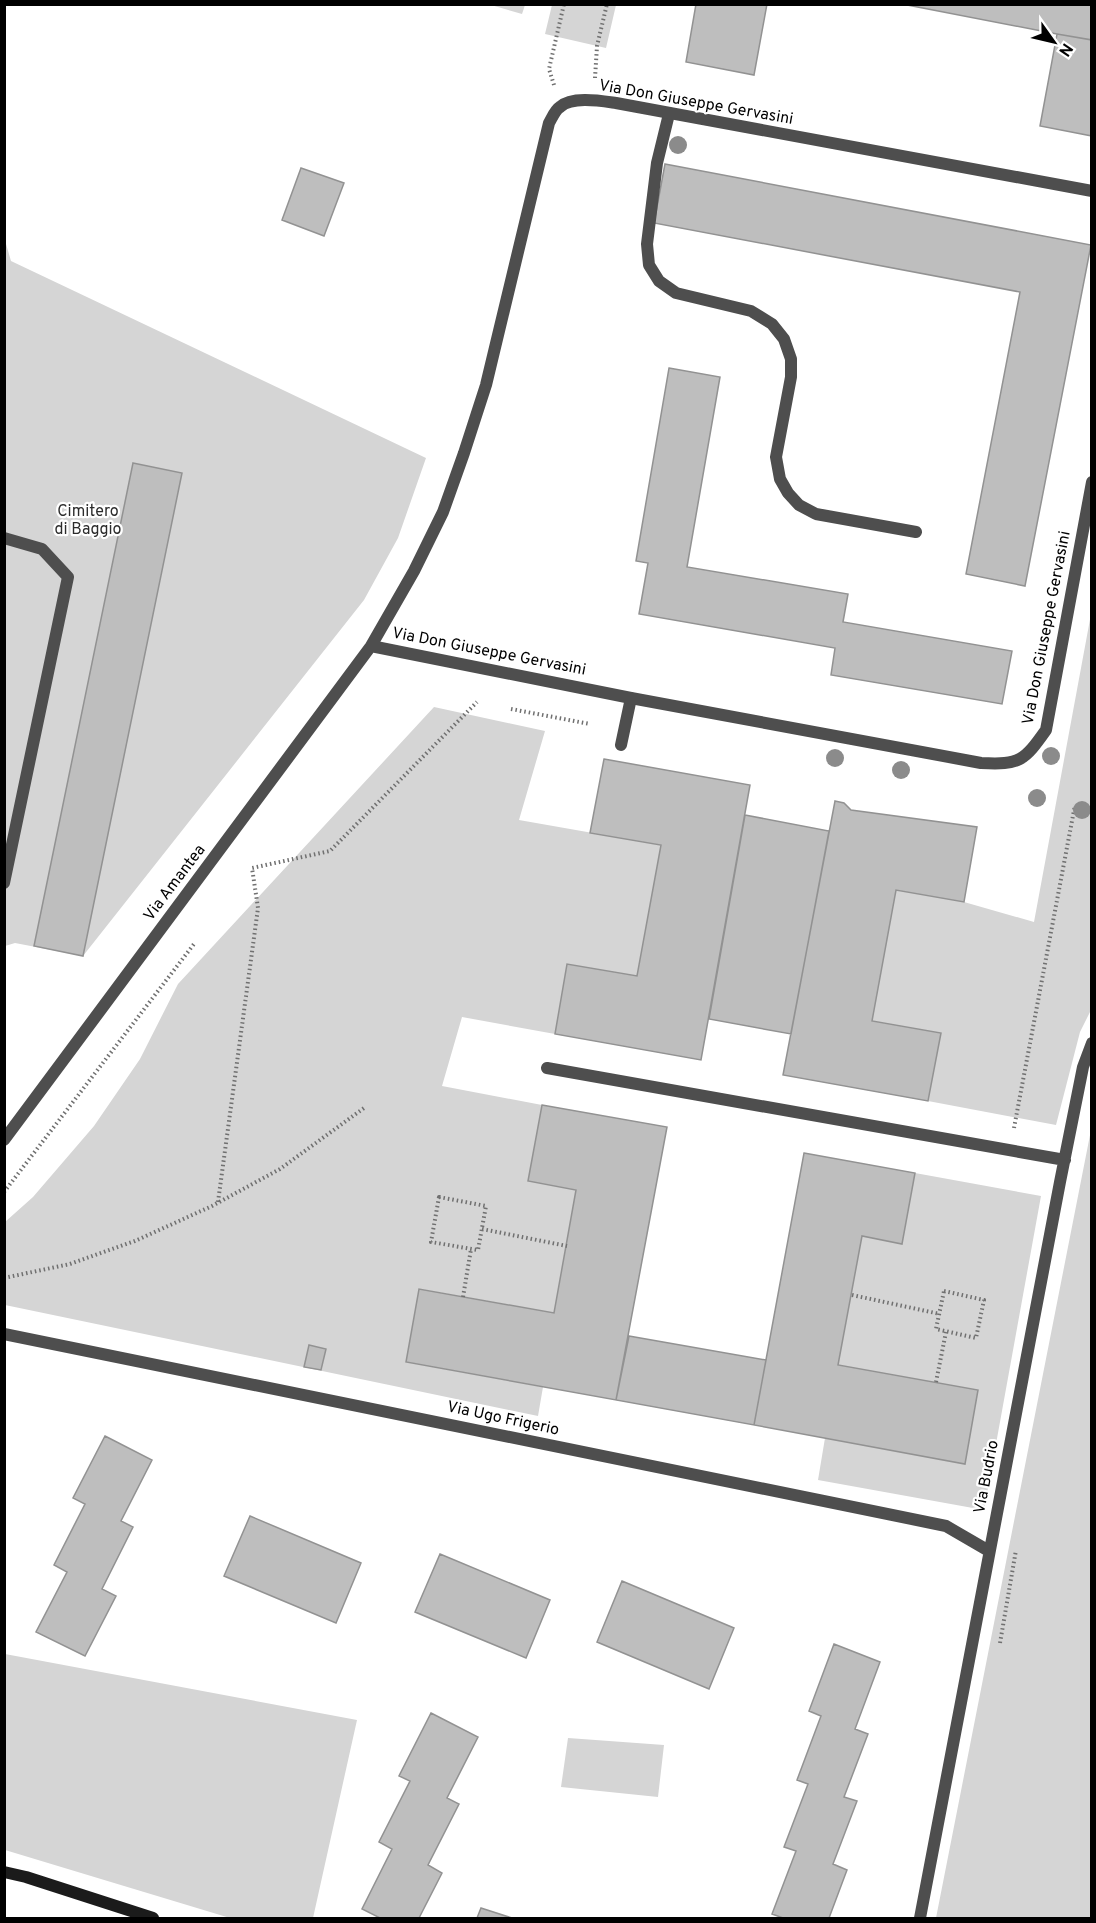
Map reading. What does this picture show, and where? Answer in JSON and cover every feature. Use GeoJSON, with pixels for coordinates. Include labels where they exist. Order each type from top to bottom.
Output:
{"type":"FeatureCollection","features":[{"type":"Feature","properties":{"kind":"street","name":"Via Don Giuseppe Gervasini"},"geometry":{"type":"LineString","coordinates":[[1092,191],[594,100],[576,100],[560,106],[549,123],[486,385],[464,453],[443,512],[419,561],[371,646],[632,698],[981,763],[1005,764],[1023,759],[1046,730],[1092,482]]}},
{"type":"Feature","properties":{"kind":"street"},"geometry":{"type":"LineString","coordinates":[[669,114],[657,163],[647,244],[649,265],[659,281],[676,293],[751,311],[772,324],[784,339],[791,359],[791,377],[776,458],[780,479],[788,493],[799,505],[816,514],[916,532]]}},
{"type":"Feature","properties":{"kind":"street"},"geometry":{"type":"LineString","coordinates":[[4,538],[42,549],[68,577],[4,883]]}},
{"type":"Feature","properties":{"kind":"street","name":"Via Amantea"},"geometry":{"type":"LineString","coordinates":[[4,1140],[371,646]]}},
{"type":"Feature","properties":{"kind":"street"},"geometry":{"type":"LineString","coordinates":[[621,745],[632,698]]}},
{"type":"Feature","properties":{"kind":"street","name":"Via Budrio"},"geometry":{"type":"LineString","coordinates":[[920,1918],[1083,1067],[1092,1043]]}},
{"type":"Feature","properties":{"kind":"street"},"geometry":{"type":"LineString","coordinates":[[547,1068],[1065,1160]]}},
{"type":"Feature","properties":{"kind":"street","name":"Via Ugo Frigerio"},"geometry":{"type":"LineString","coordinates":[[4,1334],[946,1526],[989,1551]]}},
{"type":"Feature","properties":{"kind":"street"},"geometry":{"type":"LineString","coordinates":[[4,1872],[153,1918]]}},
{"type":"Feature","properties":{"kind":"path"},"geometry":{"type":"LineString","coordinates":[[560,106],[549,69],[564,4]]}},
{"type":"Feature","properties":{"kind":"path"},"geometry":{"type":"LineString","coordinates":[[594,100],[597,46],[607,4]]}},
{"type":"Feature","properties":{"kind":"path"},"geometry":{"type":"LineString","coordinates":[[218,1202],[258,908],[252,868],[330,851],[477,702]]}},
{"type":"Feature","properties":{"kind":"path"},"geometry":{"type":"LineString","coordinates":[[511,709],[590,724]]}},
{"type":"Feature","properties":{"kind":"path"},"geometry":{"type":"LineString","coordinates":[[1010,1150],[1075,805]]}},
{"type":"Feature","properties":{"kind":"path"},"geometry":{"type":"LineString","coordinates":[[4,1192],[194,944]]}},
{"type":"Feature","properties":{"kind":"path"},"geometry":{"type":"LineString","coordinates":[[4,1278],[70,1264],[135,1241],[218,1202],[280,1169],[364,1108]]}},
{"type":"Feature","properties":{"kind":"path"},"geometry":{"type":"LineString","coordinates":[[439,1197],[486,1206],[482,1229],[478,1250],[431,1242],[439,1197]]}},
{"type":"Feature","properties":{"kind":"path"},"geometry":{"type":"LineString","coordinates":[[482,1229],[567,1246]]}},
{"type":"Feature","properties":{"kind":"path"},"geometry":{"type":"LineString","coordinates":[[463,1297],[471,1249]]}},
{"type":"Feature","properties":{"kind":"path"},"geometry":{"type":"LineString","coordinates":[[944,1291],[984,1300],[976,1338],[946,1332],[936,1329],[944,1291]]}},
{"type":"Feature","properties":{"kind":"path"},"geometry":{"type":"LineString","coordinates":[[852,1295],[939,1314]]}},
{"type":"Feature","properties":{"kind":"path"},"geometry":{"type":"LineString","coordinates":[[936,1382],[946,1332]]}},
{"type":"Feature","properties":{"kind":"path"},"geometry":{"type":"LineString","coordinates":[[1000,1643],[1016,1550]]}},
{"type":"Feature","properties":{"kind":"green space"},"geometry":{"type":"Polygon","coordinates":[[[491,5],[525,5],[522,14],[491,5]]]}},
{"type":"Feature","properties":{"kind":"green space"},"geometry":{"type":"Polygon","coordinates":[[[552,5],[616,5],[606,48],[545,34],[552,5]]]}},
{"type":"Feature","properties":{"kind":"green space","name":"Cimitero di Baggio"},"geometry":{"type":"Polygon","coordinates":[[[4,237],[11,261],[426,458],[398,538],[364,600],[83,956],[15,943],[5,946],[4,237]]]}},
{"type":"Feature","properties":{"kind":"green space"},"geometry":{"type":"Polygon","coordinates":[[[1091,614],[1091,1010],[1080,1032],[1056,1125],[928,1101],[941,1033],[872,1021],[896,890],[964,902],[1034,922],[1091,614]]]}},
{"type":"Feature","properties":{"kind":"green space"},"geometry":{"type":"Polygon","coordinates":[[[434,707],[545,731],[519,820],[661,845],[637,976],[567,964],[555,1034],[462,1017],[442,1086],[542,1105],[528,1181],[576,1190],[554,1313],[420,1289],[406,1362],[543,1387],[538,1416],[5,1305],[5,1222],[33,1197],[94,1126],[140,1059],[178,984],[434,707]]]}},
{"type":"Feature","properties":{"kind":"green space"},"geometry":{"type":"Polygon","coordinates":[[[1091,1130],[1091,1918],[936,1918],[1091,1130]]]}},
{"type":"Feature","properties":{"kind":"green space"},"geometry":{"type":"Polygon","coordinates":[[[915,1173],[1041,1196],[984,1510],[818,1480],[825,1438],[964,1464],[978,1390],[838,1365],[862,1236],[902,1243],[915,1173]]]}},
{"type":"Feature","properties":{"kind":"green space"},"geometry":{"type":"Polygon","coordinates":[[[5,1654],[357,1720],[313,1918],[230,1918],[5,1850],[5,1654]]]}},
{"type":"Feature","properties":{"kind":"green space"},"geometry":{"type":"Polygon","coordinates":[[[568,1738],[664,1745],[658,1797],[561,1787],[568,1738]]]}},
{"type":"Feature","properties":{"kind":"building"},"geometry":{"type":"Polygon","coordinates":[[[696,4],[767,4],[754,75],[686,62],[696,4]]]}},
{"type":"Feature","properties":{"kind":"building"},"geometry":{"type":"Polygon","coordinates":[[[902,4],[1092,4],[1092,40],[1057,34],[902,4]]]}},
{"type":"Feature","properties":{"kind":"building"},"geometry":{"type":"Polygon","coordinates":[[[1057,34],[1092,40],[1092,136],[1040,126],[1057,34]]]}},
{"type":"Feature","properties":{"kind":"building"},"geometry":{"type":"Polygon","coordinates":[[[665,164],[1091,245],[1025,586],[966,574],[1020,292],[654,223],[665,164]]]}},
{"type":"Feature","properties":{"kind":"building"},"geometry":{"type":"Polygon","coordinates":[[[301,168],[344,183],[324,236],[282,220],[301,168]]]}},
{"type":"Feature","properties":{"kind":"building"},"geometry":{"type":"Polygon","coordinates":[[[669,368],[720,377],[687,567],[848,594],[843,622],[1012,651],[1002,704],[831,675],[835,648],[639,614],[648,563],[636,561],[669,368]]]}},
{"type":"Feature","properties":{"kind":"building"},"geometry":{"type":"Polygon","coordinates":[[[133,463],[182,473],[83,956],[34,946],[133,463]]]}},
{"type":"Feature","properties":{"kind":"building"},"geometry":{"type":"Polygon","coordinates":[[[604,759],[750,785],[701,1060],[555,1034],[567,964],[637,976],[661,845],[590,833],[604,759]]]}},
{"type":"Feature","properties":{"kind":"building"},"geometry":{"type":"Polygon","coordinates":[[[835,801],[844,803],[851,810],[977,827],[964,902],[896,890],[872,1021],[941,1033],[928,1101],[783,1075],[835,801]]]}},
{"type":"Feature","properties":{"kind":"building"},"geometry":{"type":"Polygon","coordinates":[[[745,815],[829,831],[791,1034],[709,1019],[745,815]]]}},
{"type":"Feature","properties":{"kind":"building"},"geometry":{"type":"Polygon","coordinates":[[[542,1105],[667,1127],[616,1400],[406,1362],[419,1289],[554,1313],[576,1190],[528,1181],[542,1105]]]}},
{"type":"Feature","properties":{"kind":"building"},"geometry":{"type":"Polygon","coordinates":[[[804,1153],[915,1173],[902,1244],[862,1236],[838,1365],[978,1390],[965,1464],[754,1425],[804,1153]]]}},
{"type":"Feature","properties":{"kind":"building"},"geometry":{"type":"Polygon","coordinates":[[[629,1336],[766,1360],[754,1425],[616,1400],[629,1336]]]}},
{"type":"Feature","properties":{"kind":"building"},"geometry":{"type":"Polygon","coordinates":[[[309,1345],[326,1349],[321,1370],[304,1367],[309,1345]]]}},
{"type":"Feature","properties":{"kind":"building"},"geometry":{"type":"Polygon","coordinates":[[[105,1436],[152,1460],[121,1521],[133,1527],[102,1589],[116,1596],[85,1656],[36,1632],[67,1572],[54,1565],[85,1504],[73,1498],[105,1436]]]}},
{"type":"Feature","properties":{"kind":"building"},"geometry":{"type":"Polygon","coordinates":[[[250,1516],[361,1563],[336,1623],[224,1576],[250,1516]]]}},
{"type":"Feature","properties":{"kind":"building"},"geometry":{"type":"Polygon","coordinates":[[[440,1554],[550,1600],[526,1658],[415,1612],[440,1554]]]}},
{"type":"Feature","properties":{"kind":"building"},"geometry":{"type":"Polygon","coordinates":[[[622,1581],[734,1628],[709,1689],[597,1642],[622,1581]]]}},
{"type":"Feature","properties":{"kind":"building"},"geometry":{"type":"Polygon","coordinates":[[[834,1644],[880,1662],[855,1729],[868,1734],[844,1797],[857,1801],[833,1864],[847,1870],[829,1918],[783,1918],[772,1914],[796,1851],[784,1847],[808,1784],[797,1780],[821,1716],[809,1711],[834,1644]]]}},
{"type":"Feature","properties":{"kind":"building"},"geometry":{"type":"Polygon","coordinates":[[[431,1713],[478,1737],[447,1798],[459,1804],[428,1865],[442,1873],[419,1918],[380,1918],[362,1909],[392,1849],[379,1842],[410,1781],[399,1776],[431,1713]]]}},
{"type":"Feature","properties":{"kind":"building"},"geometry":{"type":"Polygon","coordinates":[[[481,1908],[512,1918],[477,1918],[481,1908]]]}}]}
